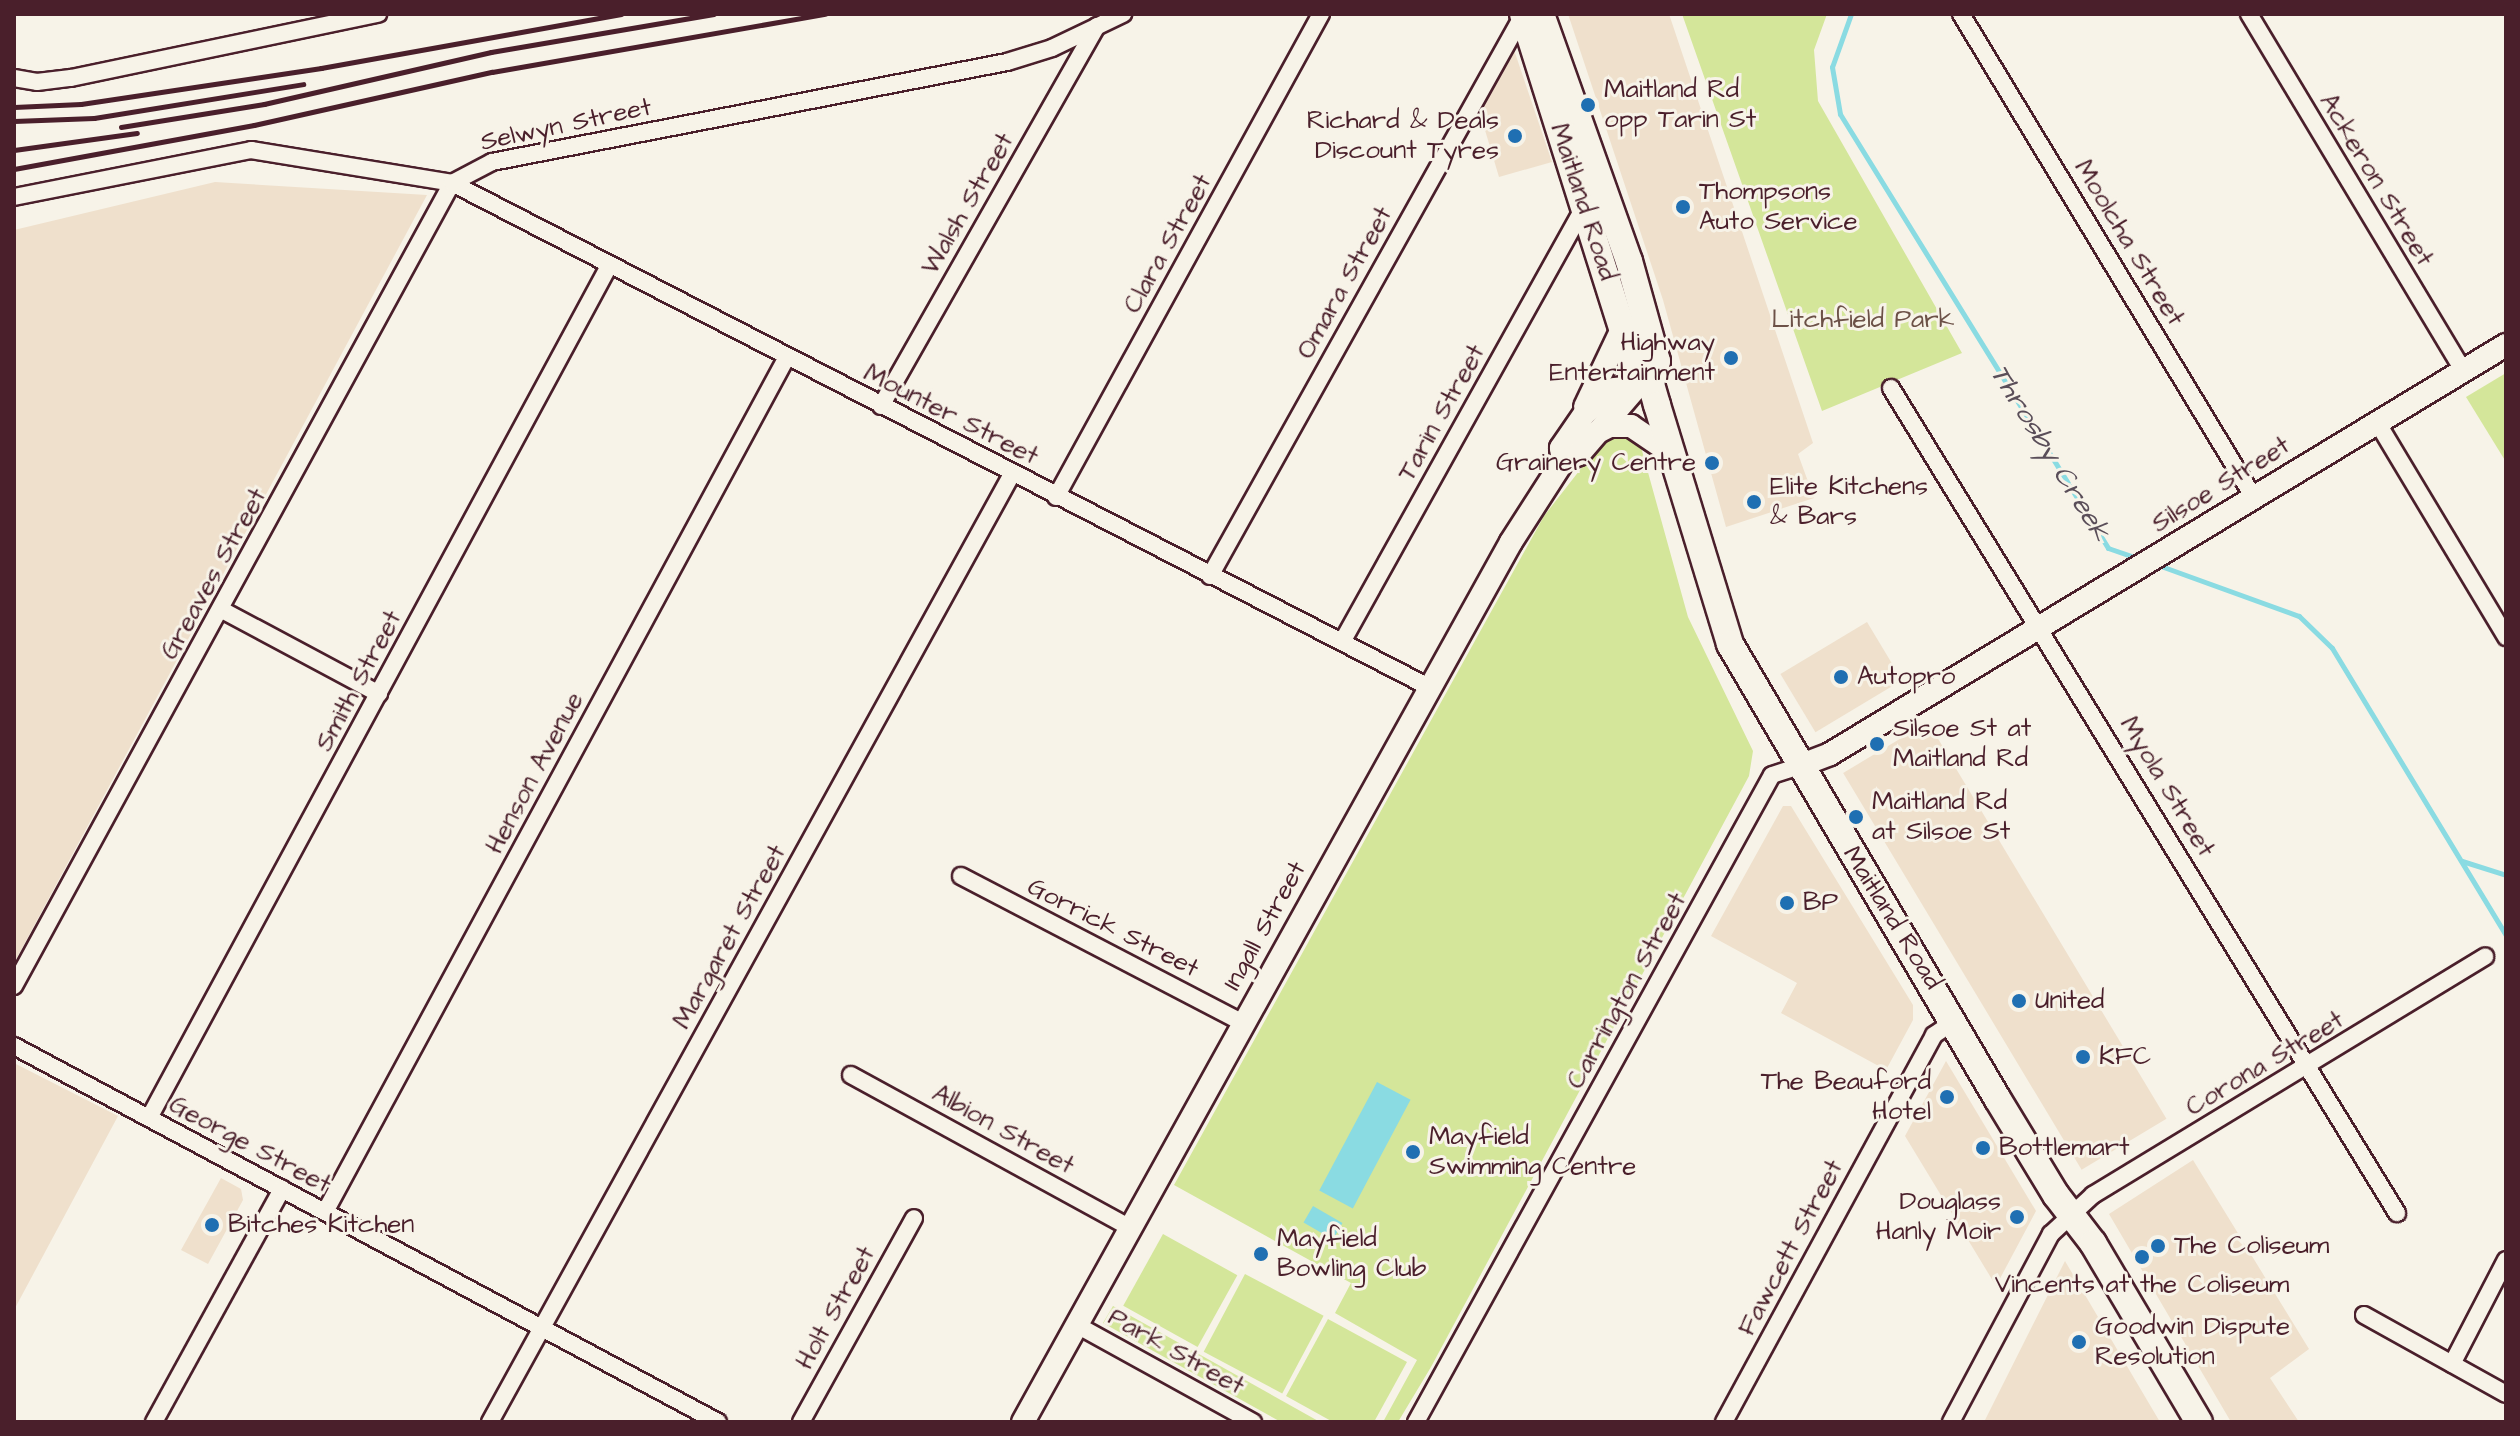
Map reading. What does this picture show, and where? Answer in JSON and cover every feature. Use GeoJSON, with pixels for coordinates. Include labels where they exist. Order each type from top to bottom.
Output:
{"type":"FeatureCollection","features":[{"type":"Feature","properties":{"kind":"main road","name":"Maitland Road"},"geometry":{"type":"LineString","coordinates":[[1523,14],[1634,367],[1671,453],[1730,644],[1799,766],[2199,1422]]}},
{"type":"Feature","properties":{"kind":"main road","name":"Maitland Road"},"geometry":{"type":"LineString","coordinates":[[1541,14],[1629,261],[1657,361],[1643,387]]}},
{"type":"Feature","properties":{"kind":"main road","name":"Ingall Street"},"geometry":{"type":"LineString","coordinates":[[1563,461],[1561,448],[1585,413],[1623,327]]}},
{"type":"Feature","properties":{"kind":"main road","name":"Silsoe Street"},"geometry":{"type":"LineString","coordinates":[[1799,766],[1830,754],[2506,345]]}},
{"type":"Feature","properties":{"kind":"main road","name":"Ingall Street"},"geometry":{"type":"LineString","coordinates":[[1585,413],[1615,389],[1643,387]]}},
{"type":"Feature","properties":{"kind":"main road","name":"Ingall Street"},"geometry":{"type":"LineString","coordinates":[[1023,1422],[1429,687],[1563,461],[1579,454],[1591,436],[1643,387]]}},
{"type":"Feature","properties":{"kind":"main road","name":"Ingall Street"},"geometry":{"type":"LineString","coordinates":[[1591,436],[1610,426],[1631,426],[1671,453]]}},
{"type":"Feature","properties":{"kind":"street"},"geometry":{"type":"LineString","coordinates":[[14,78],[37,82],[71,78],[378,14]]}},
{"type":"Feature","properties":{"kind":"street","name":"Selwyn Street"},"geometry":{"type":"LineString","coordinates":[[452,183],[492,162],[1007,62],[1052,48],[1123,14]]}},
{"type":"Feature","properties":{"kind":"street","name":"Clara Street"},"geometry":{"type":"LineString","coordinates":[[1056,497],[1321,14]]}},
{"type":"Feature","properties":{"kind":"street","name":"Omara Street"},"geometry":{"type":"LineString","coordinates":[[1210,576],[1523,14]]}},
{"type":"Feature","properties":{"kind":"street","name":"Moolcha Street"},"geometry":{"type":"LineString","coordinates":[[1961,14],[2254,498]]}},
{"type":"Feature","properties":{"kind":"street","name":"Ackeron Street"},"geometry":{"type":"LineString","coordinates":[[2249,14],[2463,370]]}},
{"type":"Feature","properties":{"kind":"street","name":"Walsh Street"},"geometry":{"type":"LineString","coordinates":[[881,406],[1097,25]]}},
{"type":"Feature","properties":{"kind":"street"},"geometry":{"type":"LineString","coordinates":[[14,197],[251,150],[452,183]]}},
{"type":"Feature","properties":{"kind":"street","name":"Mounter Street"},"geometry":{"type":"LineString","coordinates":[[452,183],[1429,687]]}},
{"type":"Feature","properties":{"kind":"street","name":"Greaves Street"},"geometry":{"type":"LineString","coordinates":[[14,986],[222,610],[452,183]]}},
{"type":"Feature","properties":{"kind":"street","name":"Tarin Street"},"geometry":{"type":"LineString","coordinates":[[1342,642],[1584,207]]}},
{"type":"Feature","properties":{"kind":"street","name":"Smith Street"},"geometry":{"type":"LineString","coordinates":[[149,1118],[609,266]]}},
{"type":"Feature","properties":{"kind":"street","name":"Henson Avenue"},"geometry":{"type":"LineString","coordinates":[[325,1212],[787,357]]}},
{"type":"Feature","properties":{"kind":"street","name":"Myola Street"},"geometry":{"type":"LineString","coordinates":[[1891,388],[2041,627],[2397,1213]]}},
{"type":"Feature","properties":{"kind":"street"},"geometry":{"type":"LineString","coordinates":[[2377,422],[2506,637]]}},
{"type":"Feature","properties":{"kind":"street","name":"Margaret Street"},"geometry":{"type":"LineString","coordinates":[[490,1422],[1012,474]]}},
{"type":"Feature","properties":{"kind":"street"},"geometry":{"type":"LineString","coordinates":[[222,610],[379,694]]}},
{"type":"Feature","properties":{"kind":"street","name":"Carrington Street"},"geometry":{"type":"LineString","coordinates":[[1416,1422],[1772,775],[1799,766]]}},
{"type":"Feature","properties":{"kind":"street","name":"Gorrick Street"},"geometry":{"type":"LineString","coordinates":[[961,876],[1243,1023]]}},
{"type":"Feature","properties":{"kind":"street","name":"Corona Street"},"geometry":{"type":"LineString","coordinates":[[1951,1422],[2051,1234],[2093,1195],[2485,957]]}},
{"type":"Feature","properties":{"kind":"street","name":"Fawcett Street"},"geometry":{"type":"LineString","coordinates":[[1724,1422],[1934,1035],[1955,1021]]}},
{"type":"Feature","properties":{"kind":"street","name":"George Street"},"geometry":{"type":"LineString","coordinates":[[14,1046],[718,1422]]}},
{"type":"Feature","properties":{"kind":"street","name":"Albion Street"},"geometry":{"type":"LineString","coordinates":[[851,1075],[1131,1228]]}},
{"type":"Feature","properties":{"kind":"street"},"geometry":{"type":"LineString","coordinates":[[154,1422],[282,1189]]}},
{"type":"Feature","properties":{"kind":"street","name":"Holt Street"},"geometry":{"type":"LineString","coordinates":[[801,1422],[914,1218]]}},
{"type":"Feature","properties":{"kind":"street"},"geometry":{"type":"LineString","coordinates":[[2452,1364],[2506,1260]]}},
{"type":"Feature","properties":{"kind":"street"},"geometry":{"type":"LineString","coordinates":[[2364,1315],[2506,1394]]}},
{"type":"Feature","properties":{"kind":"street","name":"Park Street"},"geometry":{"type":"LineString","coordinates":[[1077,1325],[1253,1422]]}},
{"type":"Feature","properties":{"kind":"shaded area"},"geometry":{"type":"Polygon","coordinates":[[[1568,14],[1669,14],[1813,443],[1798,454],[1814,498],[1726,527],[1663,300],[1568,14]]]}},
{"type":"Feature","properties":{"kind":"shaded area","name":"Richard & Deals Discount Tyres"},"geometry":{"type":"Polygon","coordinates":[[[1513,47],[1552,162],[1499,177],[1479,110],[1513,47]]]}},
{"type":"Feature","properties":{"kind":"shaded area"},"geometry":{"type":"Polygon","coordinates":[[[215,182],[427,195],[14,963],[14,230],[215,182]]]}},
{"type":"Feature","properties":{"kind":"shaded area","name":"Autopro"},"geometry":{"type":"Polygon","coordinates":[[[1867,622],[1902,680],[1815,732],[1780,674],[1867,622]]]}},
{"type":"Feature","properties":{"kind":"shaded area"},"geometry":{"type":"Polygon","coordinates":[[[1928,722],[2166,1119],[2082,1170],[1843,773],[1928,722]]]}},
{"type":"Feature","properties":{"kind":"shaded area"},"geometry":{"type":"Polygon","coordinates":[[[1783,806],[1791,806],[1913,1005],[1913,1020],[1886,1070],[1781,1013],[1797,983],[1711,936],[1783,806]]]}},
{"type":"Feature","properties":{"kind":"shaded area"},"geometry":{"type":"Polygon","coordinates":[[[1946,1061],[2036,1211],[1996,1286],[1905,1136],[1946,1061]]]}},
{"type":"Feature","properties":{"kind":"shaded area"},"geometry":{"type":"Polygon","coordinates":[[[14,1063],[118,1116],[14,1310],[14,1063]]]}},
{"type":"Feature","properties":{"kind":"shaded area"},"geometry":{"type":"Polygon","coordinates":[[[2193,1160],[2309,1349],[2270,1378],[2299,1422],[2231,1422],[2109,1214],[2193,1160]]]}},
{"type":"Feature","properties":{"kind":"shaded area","name":"Bitches Kitchen"},"geometry":{"type":"Polygon","coordinates":[[[221,1178],[241,1189],[243,1200],[208,1264],[181,1250],[221,1178]]]}},
{"type":"Feature","properties":{"kind":"shaded area"},"geometry":{"type":"Polygon","coordinates":[[[2065,1261],[2121,1356],[2160,1422],[1984,1422],[2065,1261]]]}},
{"type":"Feature","properties":{"kind":"green space","name":"Litchfield Park"},"geometry":{"type":"Polygon","coordinates":[[[1682,14],[1827,14],[1814,50],[1818,101],[1962,353],[1822,411],[1682,14]]]}},
{"type":"Feature","properties":{"kind":"green space"},"geometry":{"type":"Polygon","coordinates":[[[2506,373],[2506,462],[2466,397],[2506,373]]]}},
{"type":"Feature","properties":{"kind":"green space"},"geometry":{"type":"Polygon","coordinates":[[[1617,432],[1629,434],[1641,447],[1688,617],[1753,751],[1749,776],[1431,1367],[1398,1422],[1383,1422],[1417,1360],[1335,1313],[1351,1283],[1174,1185],[1544,516],[1604,439],[1617,432]]]}},
{"type":"Feature","properties":{"kind":"green space"},"geometry":{"type":"Polygon","coordinates":[[[1163,1234],[1237,1275],[1198,1347],[1123,1306],[1163,1234]]]}},
{"type":"Feature","properties":{"kind":"green space"},"geometry":{"type":"Polygon","coordinates":[[[1245,1274],[1324,1316],[1282,1393],[1204,1352],[1245,1274]]]}},
{"type":"Feature","properties":{"kind":"green space"},"geometry":{"type":"Polygon","coordinates":[[[1113,1306],[1320,1422],[1281,1422],[1103,1323],[1113,1306]]]}},
{"type":"Feature","properties":{"kind":"green space"},"geometry":{"type":"Polygon","coordinates":[[[1328,1319],[1407,1362],[1374,1422],[1333,1422],[1286,1396],[1328,1319]]]}},
{"type":"Feature","properties":{"kind":"water"},"geometry":{"type":"Polygon","coordinates":[[[1377,1082],[1411,1100],[1353,1208],[1319,1191],[1377,1082]]]}},
{"type":"Feature","properties":{"kind":"water"},"geometry":{"type":"Polygon","coordinates":[[[1313,1206],[1342,1223],[1333,1239],[1304,1222],[1313,1206]]]}},
{"type":"Feature","properties":{"kind":"waterway","name":"Throsby Creek"},"geometry":{"type":"LineString","coordinates":[[1851,14],[1832,67],[1840,114],[2108,548],[2137,558]]}},
{"type":"Feature","properties":{"kind":"waterway","name":"Throsby Creek"},"geometry":{"type":"LineString","coordinates":[[2158,565],[2299,616],[2332,648],[2506,935]]}},
{"type":"Feature","properties":{"kind":"waterway"},"geometry":{"type":"LineString","coordinates":[[2462,861],[2506,875]]}},
{"type":"Feature","properties":{"kind":"railway"},"geometry":{"type":"LineString","coordinates":[[14,107],[81,104],[321,68],[621,14]]}},
{"type":"Feature","properties":{"kind":"railway"},"geometry":{"type":"LineString","coordinates":[[121,127],[264,104],[491,52],[714,14]]}},
{"type":"Feature","properties":{"kind":"railway"},"geometry":{"type":"LineString","coordinates":[[14,169],[254,125],[492,72],[825,14]]}},
{"type":"Feature","properties":{"kind":"railway"},"geometry":{"type":"LineString","coordinates":[[14,121],[94,118],[303,84]]}},
{"type":"Feature","properties":{"kind":"railway"},"geometry":{"type":"LineString","coordinates":[[14,150],[137,133]]}},
{"type":"Feature","properties":{"kind":"place","name":"Maitland Rd opp Tarin St"},"geometry":{"type":"Point","coordinates":[1588,105]}},
{"type":"Feature","properties":{"kind":"place","name":"Richard & Deals Discount Tyres"},"geometry":{"type":"Point","coordinates":[1515,136]}},
{"type":"Feature","properties":{"kind":"place","name":"Thompsons Auto Service"},"geometry":{"type":"Point","coordinates":[1683,207]}},
{"type":"Feature","properties":{"kind":"place","name":"Highway Entertainment"},"geometry":{"type":"Point","coordinates":[1731,358]}},
{"type":"Feature","properties":{"kind":"place","name":"Grainery Centre"},"geometry":{"type":"Point","coordinates":[1712,463]}},
{"type":"Feature","properties":{"kind":"place","name":"Elite Kitchens & Bars"},"geometry":{"type":"Point","coordinates":[1754,502]}},
{"type":"Feature","properties":{"kind":"place","name":"Autopro"},"geometry":{"type":"Point","coordinates":[1841,677]}},
{"type":"Feature","properties":{"kind":"place","name":"Silsoe St at Maitland Rd"},"geometry":{"type":"Point","coordinates":[1877,744]}},
{"type":"Feature","properties":{"kind":"place","name":"Maitland Rd at Silsoe St"},"geometry":{"type":"Point","coordinates":[1856,817]}},
{"type":"Feature","properties":{"kind":"place","name":"BP"},"geometry":{"type":"Point","coordinates":[1787,903]}},
{"type":"Feature","properties":{"kind":"place","name":"United"},"geometry":{"type":"Point","coordinates":[2019,1001]}},
{"type":"Feature","properties":{"kind":"place","name":"KFC"},"geometry":{"type":"Point","coordinates":[2083,1057]}},
{"type":"Feature","properties":{"kind":"place","name":"The Beauford Hotel"},"geometry":{"type":"Point","coordinates":[1947,1097]}},
{"type":"Feature","properties":{"kind":"place","name":"Bottlemart"},"geometry":{"type":"Point","coordinates":[1983,1148]}},
{"type":"Feature","properties":{"kind":"place","name":"Mayfield Swimming Centre"},"geometry":{"type":"Point","coordinates":[1413,1152]}},
{"type":"Feature","properties":{"kind":"place","name":"Douglass Hanly Moir"},"geometry":{"type":"Point","coordinates":[2017,1217]}},
{"type":"Feature","properties":{"kind":"place","name":"Bitches Kitchen"},"geometry":{"type":"Point","coordinates":[212,1225]}},
{"type":"Feature","properties":{"kind":"place","name":"The Coliseum"},"geometry":{"type":"Point","coordinates":[2158,1246]}},
{"type":"Feature","properties":{"kind":"place","name":"Mayfield Bowling Club"},"geometry":{"type":"Point","coordinates":[1261,1254]}},
{"type":"Feature","properties":{"kind":"place","name":"Vincents at the Coliseum"},"geometry":{"type":"Point","coordinates":[2142,1257]}},
{"type":"Feature","properties":{"kind":"place","name":"Goodwin Dispute Resolution"},"geometry":{"type":"Point","coordinates":[2079,1342]}}]}
